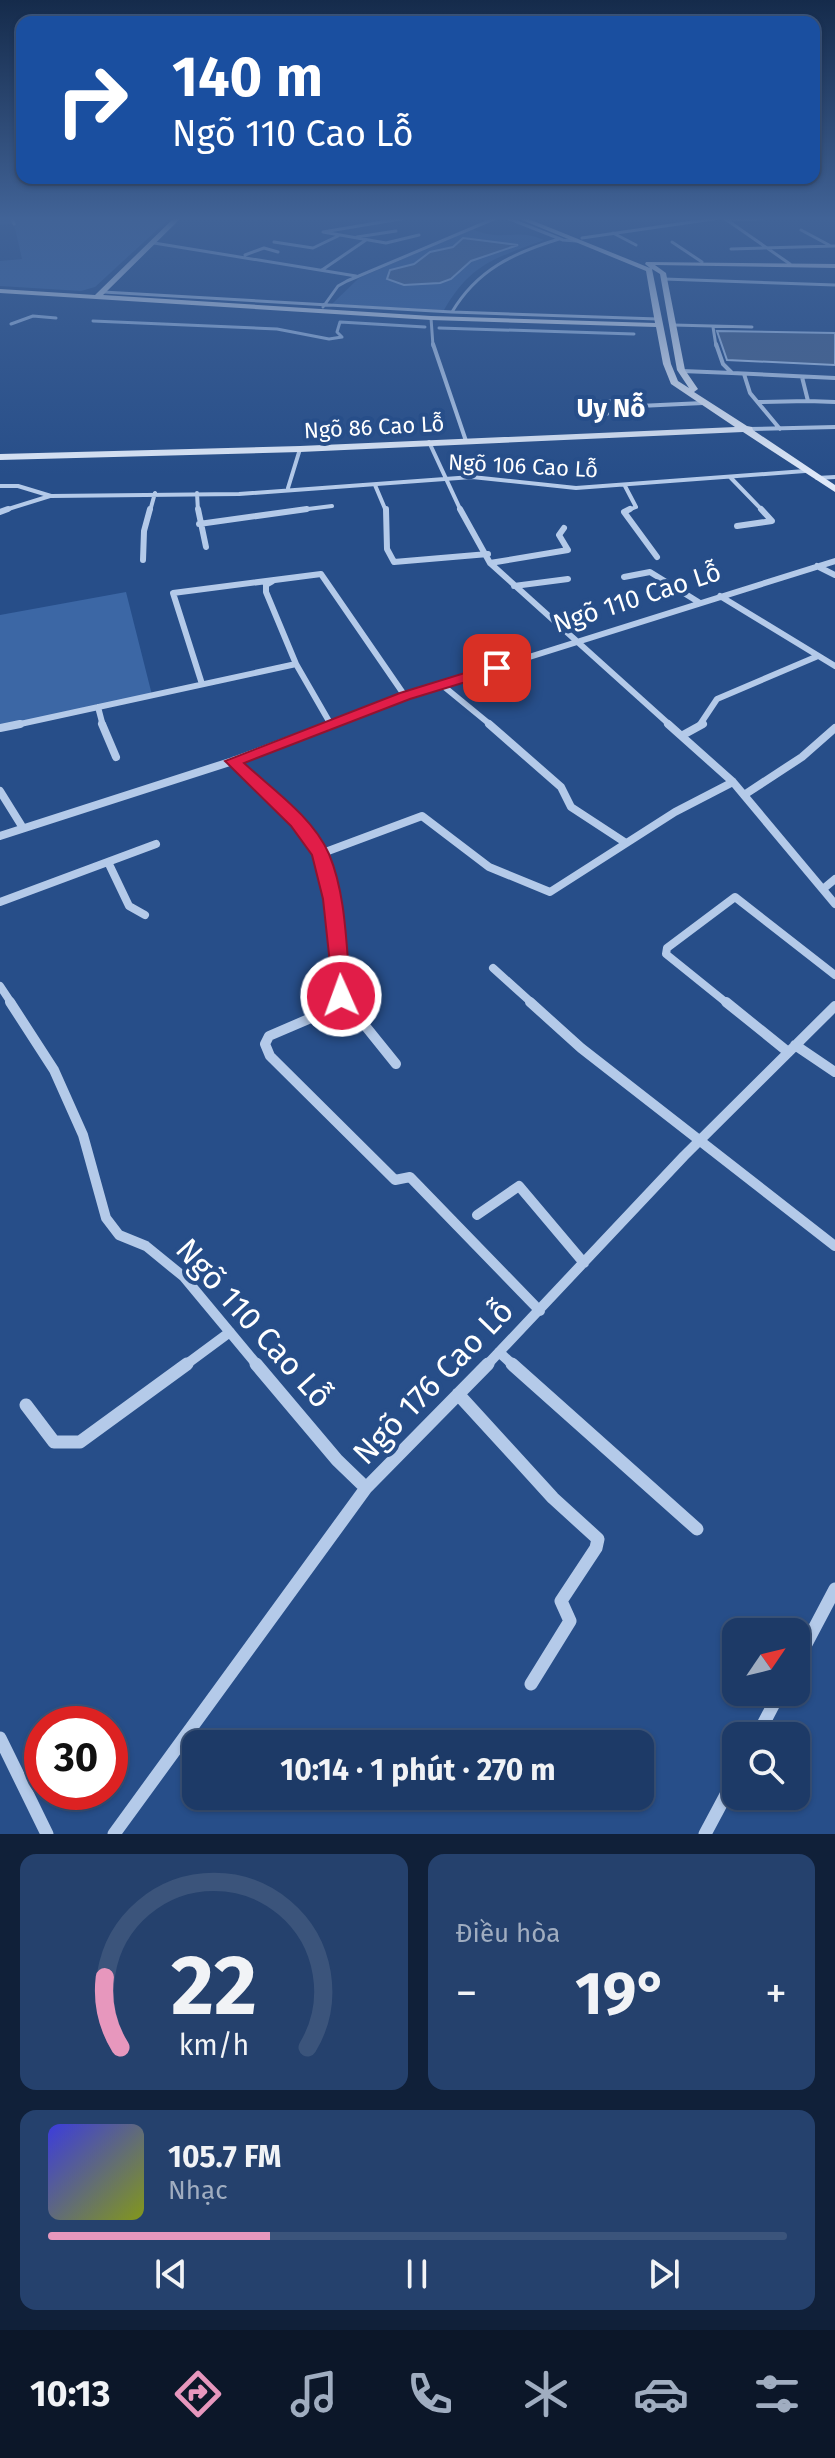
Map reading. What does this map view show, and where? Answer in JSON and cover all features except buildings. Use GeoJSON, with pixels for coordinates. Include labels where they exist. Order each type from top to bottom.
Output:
{"type":"FeatureCollection","features":[{"type":"Feature","properties":{"kind":"street"},"geometry":{"type":"LineString","coordinates":[[247,304],[659,322]]}},
{"type":"Feature","properties":{"kind":"street"},"geometry":{"type":"LineString","coordinates":[[322,308],[325,304]]}},
{"type":"Feature","properties":{"kind":"street"},"geometry":{"type":"LineString","coordinates":[[452,312],[456,304]]}},
{"type":"Feature","properties":{"kind":"street"},"geometry":{"type":"LineString","coordinates":[[656,304],[670,373],[683,391],[749,429],[805,471],[835,489]]}},
{"type":"Feature","properties":{"kind":"street"},"geometry":{"type":"LineString","coordinates":[[669,304],[682,371],[700,400]]}},
{"type":"Feature","properties":{"kind":"street"},"geometry":{"type":"LineString","coordinates":[[322,308],[431,318],[659,322]]}},
{"type":"Feature","properties":{"kind":"street"},"geometry":{"type":"LineString","coordinates":[[431,318],[433,346],[466,441]]}},
{"type":"Feature","properties":{"kind":"street"},"geometry":{"type":"LineString","coordinates":[[673,325],[752,327]]}},
{"type":"Feature","properties":{"kind":"street"},"geometry":{"type":"LineString","coordinates":[[713,327],[718,355],[724,367],[732,373]]}},
{"type":"Feature","properties":{"kind":"street"},"geometry":{"type":"LineString","coordinates":[[682,371],[835,378]]}},
{"type":"Feature","properties":{"kind":"street"},"geometry":{"type":"LineString","coordinates":[[744,374],[758,402],[780,429]]}},
{"type":"Feature","properties":{"kind":"street"},"geometry":{"type":"LineString","coordinates":[[802,377],[808,401]]}},
{"type":"Feature","properties":{"kind":"street"},"geometry":{"type":"LineString","coordinates":[[607,414],[598,402],[634,400],[639,406],[700,400]]}},
{"type":"Feature","properties":{"kind":"street"},"geometry":{"type":"LineString","coordinates":[[758,402],[833,404]]}},
{"type":"Feature","properties":{"kind":"street"},"geometry":{"type":"LineString","coordinates":[[749,429],[835,427]]}},
{"type":"Feature","properties":{"kind":"street","name":"Ngõ 86 Cao Lỗ"},"geometry":{"type":"LineString","coordinates":[[0,457],[300,449],[749,429]]}},
{"type":"Feature","properties":{"kind":"street"},"geometry":{"type":"LineString","coordinates":[[429,442],[443,478],[488,554],[490,563],[733,782],[835,904]]}},
{"type":"Feature","properties":{"kind":"street"},"geometry":{"type":"LineString","coordinates":[[288,488],[300,449]]}},
{"type":"Feature","properties":{"kind":"street","name":"Ngõ 106 Cao Lỗ"},"geometry":{"type":"LineString","coordinates":[[155,493],[239,494],[288,488],[472,477],[576,488],[805,471]]}},
{"type":"Feature","properties":{"kind":"street"},"geometry":{"type":"LineString","coordinates":[[817,478],[835,477]]}},
{"type":"Feature","properties":{"kind":"street"},"geometry":{"type":"LineString","coordinates":[[731,478],[772,521],[737,526]]}},
{"type":"Feature","properties":{"kind":"street"},"geometry":{"type":"LineString","coordinates":[[375,485],[386,509],[387,549],[394,562],[488,554]]}},
{"type":"Feature","properties":{"kind":"street"},"geometry":{"type":"LineString","coordinates":[[0,486],[18,486],[51,496]]}},
{"type":"Feature","properties":{"kind":"street"},"geometry":{"type":"LineString","coordinates":[[625,486],[636,507],[624,512],[657,557]]}},
{"type":"Feature","properties":{"kind":"street"},"geometry":{"type":"LineString","coordinates":[[0,512],[51,496],[155,493],[144,531],[143,560]]}},
{"type":"Feature","properties":{"kind":"street"},"geometry":{"type":"LineString","coordinates":[[197,493],[199,524],[206,547]]}},
{"type":"Feature","properties":{"kind":"street"},"geometry":{"type":"LineString","coordinates":[[199,524],[332,506]]}},
{"type":"Feature","properties":{"kind":"street"},"geometry":{"type":"LineString","coordinates":[[490,563],[568,550],[559,535],[564,528]]}},
{"type":"Feature","properties":{"kind":"street","name":"Ngõ 110 Cao Lỗ"},"geometry":{"type":"LineString","coordinates":[[0,836],[233,761],[405,696],[835,561]]}},
{"type":"Feature","properties":{"kind":"street"},"geometry":{"type":"LineString","coordinates":[[817,566],[835,575]]}},
{"type":"Feature","properties":{"kind":"street"},"geometry":{"type":"LineString","coordinates":[[624,577],[650,572],[700,603]]}},
{"type":"Feature","properties":{"kind":"street"},"geometry":{"type":"LineString","coordinates":[[202,684],[173,593],[321,574],[405,696]]}},
{"type":"Feature","properties":{"kind":"street"},"geometry":{"type":"LineString","coordinates":[[514,586],[568,579]]}},
{"type":"Feature","properties":{"kind":"street"},"geometry":{"type":"LineString","coordinates":[[274,581],[266,585],[266,592],[296,664],[330,723]]}},
{"type":"Feature","properties":{"kind":"street"},"geometry":{"type":"LineString","coordinates":[[720,596],[835,666]]}},
{"type":"Feature","properties":{"kind":"street"},"geometry":{"type":"LineString","coordinates":[[683,735],[704,723],[717,699],[818,656]]}},
{"type":"Feature","properties":{"kind":"street"},"geometry":{"type":"LineString","coordinates":[[0,728],[296,664]]}},
{"type":"Feature","properties":{"kind":"street"},"geometry":{"type":"LineString","coordinates":[[442,685],[529,756],[561,787],[571,807],[626,843]]}},
{"type":"Feature","properties":{"kind":"street"},"geometry":{"type":"LineString","coordinates":[[98,707],[105,734],[116,757]]}},
{"type":"Feature","properties":{"kind":"street"},"geometry":{"type":"LineString","coordinates":[[744,795],[802,757],[835,728]]}},
{"type":"Feature","properties":{"kind":"street"},"geometry":{"type":"LineString","coordinates":[[233,761],[297,822],[320,854],[332,899],[341,996],[339,1006],[269,1036],[265,1044],[270,1056],[395,1180],[410,1177],[540,1311]]}},
{"type":"Feature","properties":{"kind":"street"},"geometry":{"type":"LineString","coordinates":[[320,854],[422,816],[489,867],[550,892],[626,843],[733,782]]}},
{"type":"Feature","properties":{"kind":"street"},"geometry":{"type":"LineString","coordinates":[[0,791],[23,828]]}},
{"type":"Feature","properties":{"kind":"street"},"geometry":{"type":"LineString","coordinates":[[0,902],[156,844]]}},
{"type":"Feature","properties":{"kind":"street"},"geometry":{"type":"LineString","coordinates":[[108,862],[129,906],[145,915]]}},
{"type":"Feature","properties":{"kind":"street"},"geometry":{"type":"LineString","coordinates":[[823,889],[835,879]]}},
{"type":"Feature","properties":{"kind":"street"},"geometry":{"type":"LineString","coordinates":[[835,975],[735,897],[667,948],[666,954],[792,1048],[835,1072]]}},
{"type":"Feature","properties":{"kind":"street"},"geometry":{"type":"LineString","coordinates":[[493,968],[581,1048],[835,1246]]}},
{"type":"Feature","properties":{"kind":"street","name":"Ngõ 110 Cao Lỗ"},"geometry":{"type":"LineString","coordinates":[[0,986],[54,1070],[83,1135],[106,1218],[119,1235],[146,1246],[184,1277],[337,1460],[366,1488]]}},
{"type":"Feature","properties":{"kind":"street"},"geometry":{"type":"LineString","coordinates":[[341,996],[396,1064]]}},
{"type":"Feature","properties":{"kind":"street","name":"Ngõ 176 Cao Lỗ"},"geometry":{"type":"LineString","coordinates":[[114,1834],[366,1488],[540,1311],[700,1140],[835,1006]]}},
{"type":"Feature","properties":{"kind":"street"},"geometry":{"type":"LineString","coordinates":[[477,1215],[519,1186],[584,1263]]}},
{"type":"Feature","properties":{"kind":"street"},"geometry":{"type":"LineString","coordinates":[[26,1405],[37,1424],[54,1442],[80,1442],[230,1332]]}},
{"type":"Feature","properties":{"kind":"street"},"geometry":{"type":"LineString","coordinates":[[499,1352],[697,1529]]}},
{"type":"Feature","properties":{"kind":"street"},"geometry":{"type":"LineString","coordinates":[[458,1394],[553,1498],[598,1539],[596,1548],[561,1601],[570,1621],[531,1684]]}},
{"type":"Feature","properties":{"kind":"street"},"geometry":{"type":"LineString","coordinates":[[810,1636],[835,1589]]}},
{"type":"Feature","properties":{"kind":"street"},"geometry":{"type":"LineString","coordinates":[[0,1738],[47,1834]]}},
{"type":"Feature","properties":{"kind":"street"},"geometry":{"type":"LineString","coordinates":[[705,1834],[722,1802]]}},
{"type":"Feature","properties":{"kind":"shaded area"},"geometry":{"type":"Polygon","coordinates":[[[332,304],[448,304],[444,310],[332,304]]]}},
{"type":"Feature","properties":{"kind":"shaded area"},"geometry":{"type":"Polygon","coordinates":[[[717,331],[835,333],[835,365],[727,360],[717,331]]]}},
{"type":"Feature","properties":{"kind":"shaded area"},"geometry":{"type":"Polygon","coordinates":[[[126,592],[152,695],[0,731],[0,615],[126,592]]]}},
{"type":"Feature","properties":{"kind":"waterway"},"geometry":{"type":"LineString","coordinates":[[11,324],[33,316],[56,318]]}},
{"type":"Feature","properties":{"kind":"waterway"},"geometry":{"type":"LineString","coordinates":[[93,321],[277,329],[329,339],[342,337],[337,332],[340,322],[425,327]]}},
{"type":"Feature","properties":{"kind":"waterway"},"geometry":{"type":"LineString","coordinates":[[439,328],[634,334]]}},
{"type":"Feature","properties":{"kind":"district","name":"Uy Nỗ"},"geometry":{"type":"Point","coordinates":[611,408]}},
{"type":"Feature","properties":{"kind":"route"},"geometry":{"type":"LineString","coordinates":[[341,996],[341,963],[332,899],[320,854],[297,822],[233,761],[405,696],[497,668]]}}]}
